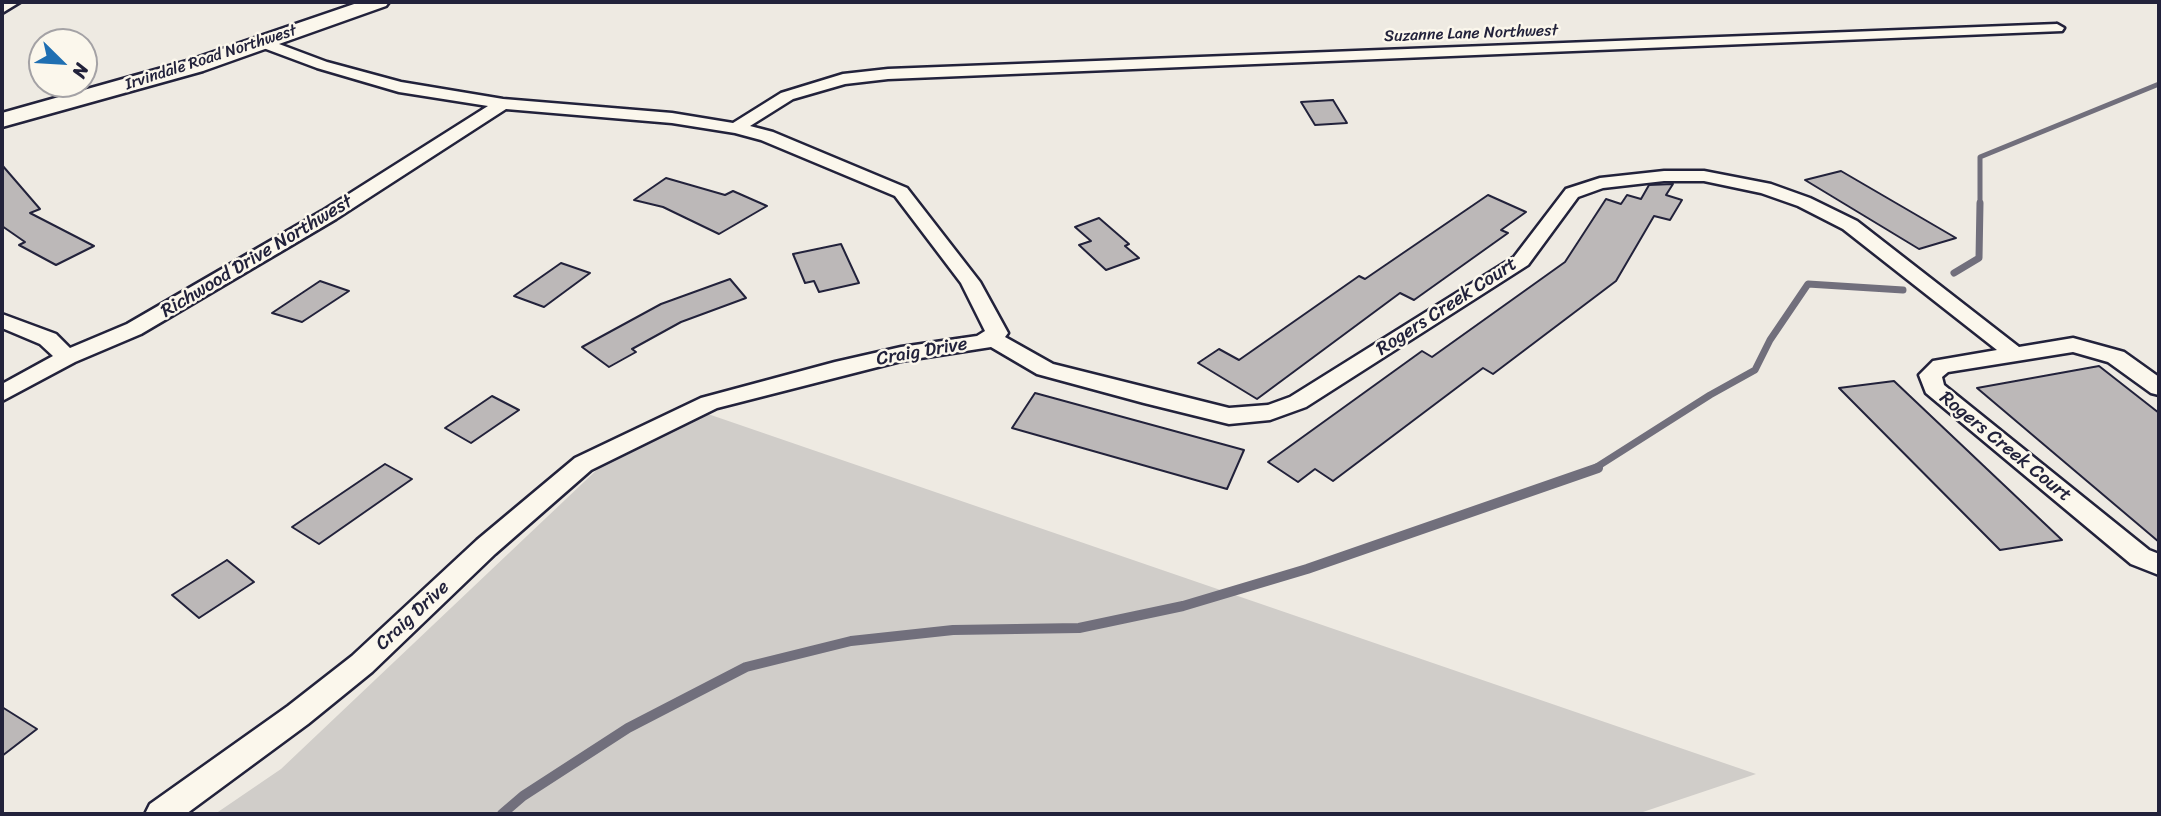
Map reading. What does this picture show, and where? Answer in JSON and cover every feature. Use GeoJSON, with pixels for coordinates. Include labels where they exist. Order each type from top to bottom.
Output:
{"type":"FeatureCollection","features":[{"type":"Feature","properties":{"kind":"street"},"geometry":{"type":"LineString","coordinates":[[2,9],[13,2]]}},
{"type":"Feature","properties":{"kind":"street","name":"Irvindale Road Northwest"},"geometry":{"type":"LineString","coordinates":[[2,120],[195,66],[379,2]]}},
{"type":"Feature","properties":{"kind":"street","name":"Suzanne Lane Northwest"},"geometry":{"type":"LineString","coordinates":[[736,128],[787,96],[844,79],[888,74],[2057,28]]}},
{"type":"Feature","properties":{"kind":"street","name":"Craig Drive"},"geometry":{"type":"LineString","coordinates":[[161,814],[298,715],[362,664],[486,547],[583,464],[709,403],[901,354],[983,342],[997,333],[970,282],[901,192],[767,136],[736,128],[671,118],[503,104],[399,87],[322,65],[263,43]]}},
{"type":"Feature","properties":{"kind":"street","name":"Richwood Drive Northwest"},"geometry":{"type":"LineString","coordinates":[[2,394],[67,357],[134,329],[329,215],[503,104]]}},
{"type":"Feature","properties":{"kind":"street","name":"Rogers Creek Court"},"geometry":{"type":"LineString","coordinates":[[989,337],[1045,369],[1144,396],[1229,416],[1270,412],[1298,402],[1521,261],[1572,193],[1600,183],[1664,176],[1704,176],[1765,188],[1804,202],[1850,225],[2015,354]]}},
{"type":"Feature","properties":{"kind":"street"},"geometry":{"type":"LineString","coordinates":[[2,320],[48,339],[67,357]]}},
{"type":"Feature","properties":{"kind":"street","name":"Rogers Creek Court"},"geometry":{"type":"LineString","coordinates":[[2159,388],[2116,357],[2073,345],[1941,366],[1930,375],[1934,388],[2140,557],[2159,565]]}},
{"type":"Feature","properties":{"kind":"shaded area"},"geometry":{"type":"Polygon","coordinates":[[[708,414],[1756,774],[1637,814],[215,814],[281,769],[604,463],[708,414]]]}},
{"type":"Feature","properties":{"kind":"building"},"geometry":{"type":"Polygon","coordinates":[[[1333,100],[1347,123],[1315,125],[1301,102],[1333,100]]]}},
{"type":"Feature","properties":{"kind":"building"},"geometry":{"type":"Polygon","coordinates":[[[2,165],[40,209],[30,213],[94,246],[56,265],[19,245],[25,242],[2,226],[2,165]]]}},
{"type":"Feature","properties":{"kind":"building"},"geometry":{"type":"Polygon","coordinates":[[[1841,171],[1956,238],[1919,249],[1805,180],[1841,171]]]}},
{"type":"Feature","properties":{"kind":"building"},"geometry":{"type":"Polygon","coordinates":[[[666,178],[725,195],[733,191],[767,206],[719,234],[663,207],[634,200],[666,178]]]}},
{"type":"Feature","properties":{"kind":"building"},"geometry":{"type":"Polygon","coordinates":[[[1673,184],[1666,195],[1682,200],[1670,220],[1654,216],[1616,281],[1493,374],[1483,368],[1333,481],[1315,469],[1298,482],[1268,462],[1422,351],[1432,357],[1565,262],[1606,199],[1621,204],[1627,195],[1641,199],[1649,185],[1673,184]]]}},
{"type":"Feature","properties":{"kind":"building"},"geometry":{"type":"Polygon","coordinates":[[[1488,195],[1526,212],[1501,230],[1508,233],[1414,300],[1400,293],[1257,399],[1198,363],[1219,349],[1239,360],[1359,276],[1365,279],[1488,195]]]}},
{"type":"Feature","properties":{"kind":"building"},"geometry":{"type":"Polygon","coordinates":[[[1099,218],[1129,244],[1125,246],[1139,258],[1106,270],[1079,245],[1091,241],[1075,227],[1099,218]]]}},
{"type":"Feature","properties":{"kind":"building"},"geometry":{"type":"Polygon","coordinates":[[[841,244],[859,283],[819,292],[814,281],[805,283],[793,254],[841,244]]]}},
{"type":"Feature","properties":{"kind":"building"},"geometry":{"type":"Polygon","coordinates":[[[561,263],[590,273],[544,307],[514,296],[561,263]]]}},
{"type":"Feature","properties":{"kind":"building"},"geometry":{"type":"Polygon","coordinates":[[[730,279],[746,298],[681,322],[632,349],[636,352],[609,367],[582,347],[661,304],[730,279]]]}},
{"type":"Feature","properties":{"kind":"building"},"geometry":{"type":"Polygon","coordinates":[[[320,281],[349,291],[302,322],[272,313],[320,281]]]}},
{"type":"Feature","properties":{"kind":"building"},"geometry":{"type":"Polygon","coordinates":[[[2099,366],[2159,413],[2159,542],[1977,388],[2099,366]]]}},
{"type":"Feature","properties":{"kind":"building"},"geometry":{"type":"Polygon","coordinates":[[[1894,381],[2062,540],[2000,550],[1839,388],[1894,381]]]}},
{"type":"Feature","properties":{"kind":"building"},"geometry":{"type":"Polygon","coordinates":[[[1035,393],[1244,450],[1227,489],[1012,428],[1035,393]]]}},
{"type":"Feature","properties":{"kind":"building"},"geometry":{"type":"Polygon","coordinates":[[[492,396],[519,410],[471,443],[445,428],[492,396]]]}},
{"type":"Feature","properties":{"kind":"building"},"geometry":{"type":"Polygon","coordinates":[[[385,464],[412,479],[319,544],[292,527],[385,464]]]}},
{"type":"Feature","properties":{"kind":"building"},"geometry":{"type":"Polygon","coordinates":[[[227,560],[254,582],[199,618],[172,595],[227,560]]]}},
{"type":"Feature","properties":{"kind":"building"},"geometry":{"type":"Polygon","coordinates":[[[2,707],[37,729],[2,756],[2,707]]]}},
{"type":"Feature","properties":{"kind":"waterway"},"geometry":{"type":"LineString","coordinates":[[1980,203],[1980,157],[2159,84]]}},
{"type":"Feature","properties":{"kind":"waterway"},"geometry":{"type":"LineString","coordinates":[[1954,273],[1979,258],[1980,203]]}},
{"type":"Feature","properties":{"kind":"waterway"},"geometry":{"type":"LineString","coordinates":[[1592,470],[1710,395],[1755,370],[1770,340],[1808,284],[1903,290]]}},
{"type":"Feature","properties":{"kind":"waterway"},"geometry":{"type":"LineString","coordinates":[[502,814],[523,796],[628,728],[746,667],[851,641],[953,630],[1079,628],[1183,606],[1307,569],[1598,468]]}}]}
